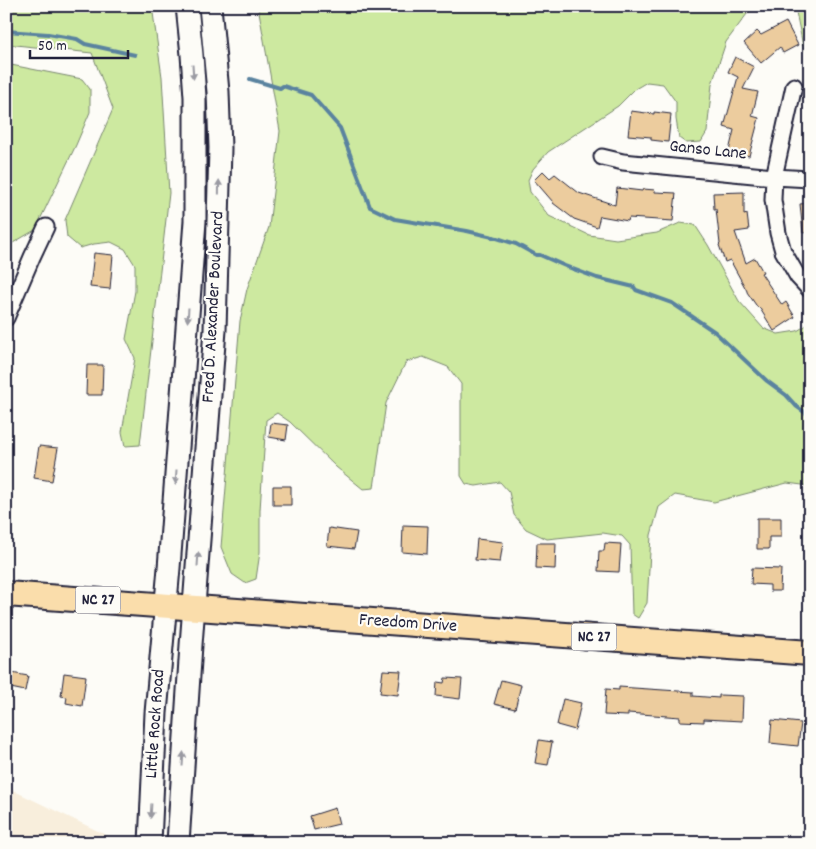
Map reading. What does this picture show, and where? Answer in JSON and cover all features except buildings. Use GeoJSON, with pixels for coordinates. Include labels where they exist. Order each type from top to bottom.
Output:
{"type":"FeatureCollection","features":[{"type":"Feature","properties":{"kind":"main road","name":"Fred D. Alexander Boulevard"},"geometry":{"type":"LineString","coordinates":[[165,606],[195,221],[195,97],[187,6]]}},
{"type":"Feature","properties":{"kind":"main road","name":"Fred D. Alexander Boulevard"},"geometry":{"type":"LineString","coordinates":[[194,608],[215,330],[218,251],[220,148],[218,92],[210,6]]}},
{"type":"Feature","properties":{"kind":"main road","name":"Freedom Drive"},"geometry":{"type":"LineString","coordinates":[[6,594],[810,654]]}},
{"type":"Feature","properties":{"kind":"main road","name":"Little Rock Road"},"geometry":{"type":"LineString","coordinates":[[150,843],[156,713],[165,606]]}},
{"type":"Feature","properties":{"kind":"main road","name":"Little Rock Road"},"geometry":{"type":"LineString","coordinates":[[178,843],[194,608]]}},
{"type":"Feature","properties":{"kind":"street"},"geometry":{"type":"LineString","coordinates":[[794,86],[774,176],[774,200],[778,233],[783,251],[798,277],[810,290]]}},
{"type":"Feature","properties":{"kind":"street","name":"Ganso Lane"},"geometry":{"type":"LineString","coordinates":[[602,157],[623,162],[810,179]]}},
{"type":"Feature","properties":{"kind":"street"},"geometry":{"type":"LineString","coordinates":[[6,318],[46,227]]}},
{"type":"Feature","properties":{"kind":"shaded area"},"geometry":{"type":"Polygon","coordinates":[[[6,787],[123,843],[6,843],[6,787]]]}},
{"type":"Feature","properties":{"kind":"green space"},"geometry":{"type":"Polygon","coordinates":[[[10,6],[152,6],[162,77],[169,193],[140,445],[125,446],[122,432],[135,358],[126,339],[135,291],[135,265],[125,249],[111,242],[80,248],[67,237],[65,220],[113,109],[92,53],[6,44],[6,11],[10,6]]]}},
{"type":"Feature","properties":{"kind":"green space"},"geometry":{"type":"Polygon","coordinates":[[[258,6],[756,6],[750,10],[726,42],[712,84],[707,132],[701,142],[686,143],[679,138],[676,102],[663,84],[647,82],[635,89],[618,106],[548,152],[533,169],[528,180],[530,192],[549,216],[589,235],[616,239],[657,233],[680,223],[695,225],[739,301],[763,328],[778,334],[797,331],[810,323],[810,486],[787,483],[714,502],[675,495],[659,507],[651,535],[647,603],[638,618],[632,614],[630,545],[622,536],[603,533],[547,539],[526,529],[514,515],[509,492],[500,482],[476,486],[466,484],[461,476],[461,384],[448,367],[423,357],[406,362],[386,403],[374,488],[363,489],[336,467],[290,422],[277,413],[266,420],[260,510],[260,552],[256,579],[245,583],[232,574],[221,547],[240,321],[247,289],[269,227],[280,131],[258,6]]]}},
{"type":"Feature","properties":{"kind":"green space"},"geometry":{"type":"Polygon","coordinates":[[[789,6],[810,6],[810,58],[803,46],[796,12],[789,6]]]}},
{"type":"Feature","properties":{"kind":"green space"},"geometry":{"type":"Polygon","coordinates":[[[6,64],[82,79],[90,89],[90,112],[35,230],[6,247],[6,64]]]}},
{"type":"Feature","properties":{"kind":"waterway"},"geometry":{"type":"LineString","coordinates":[[6,31],[48,34],[77,39],[85,44],[135,55]]}},
{"type":"Feature","properties":{"kind":"waterway"},"geometry":{"type":"LineString","coordinates":[[250,79],[280,88],[283,86],[311,95],[340,128],[370,207],[395,219],[467,231],[516,244],[536,255],[565,266],[597,278],[634,287],[636,290],[672,303],[715,332],[767,381],[810,416]]}}]}
